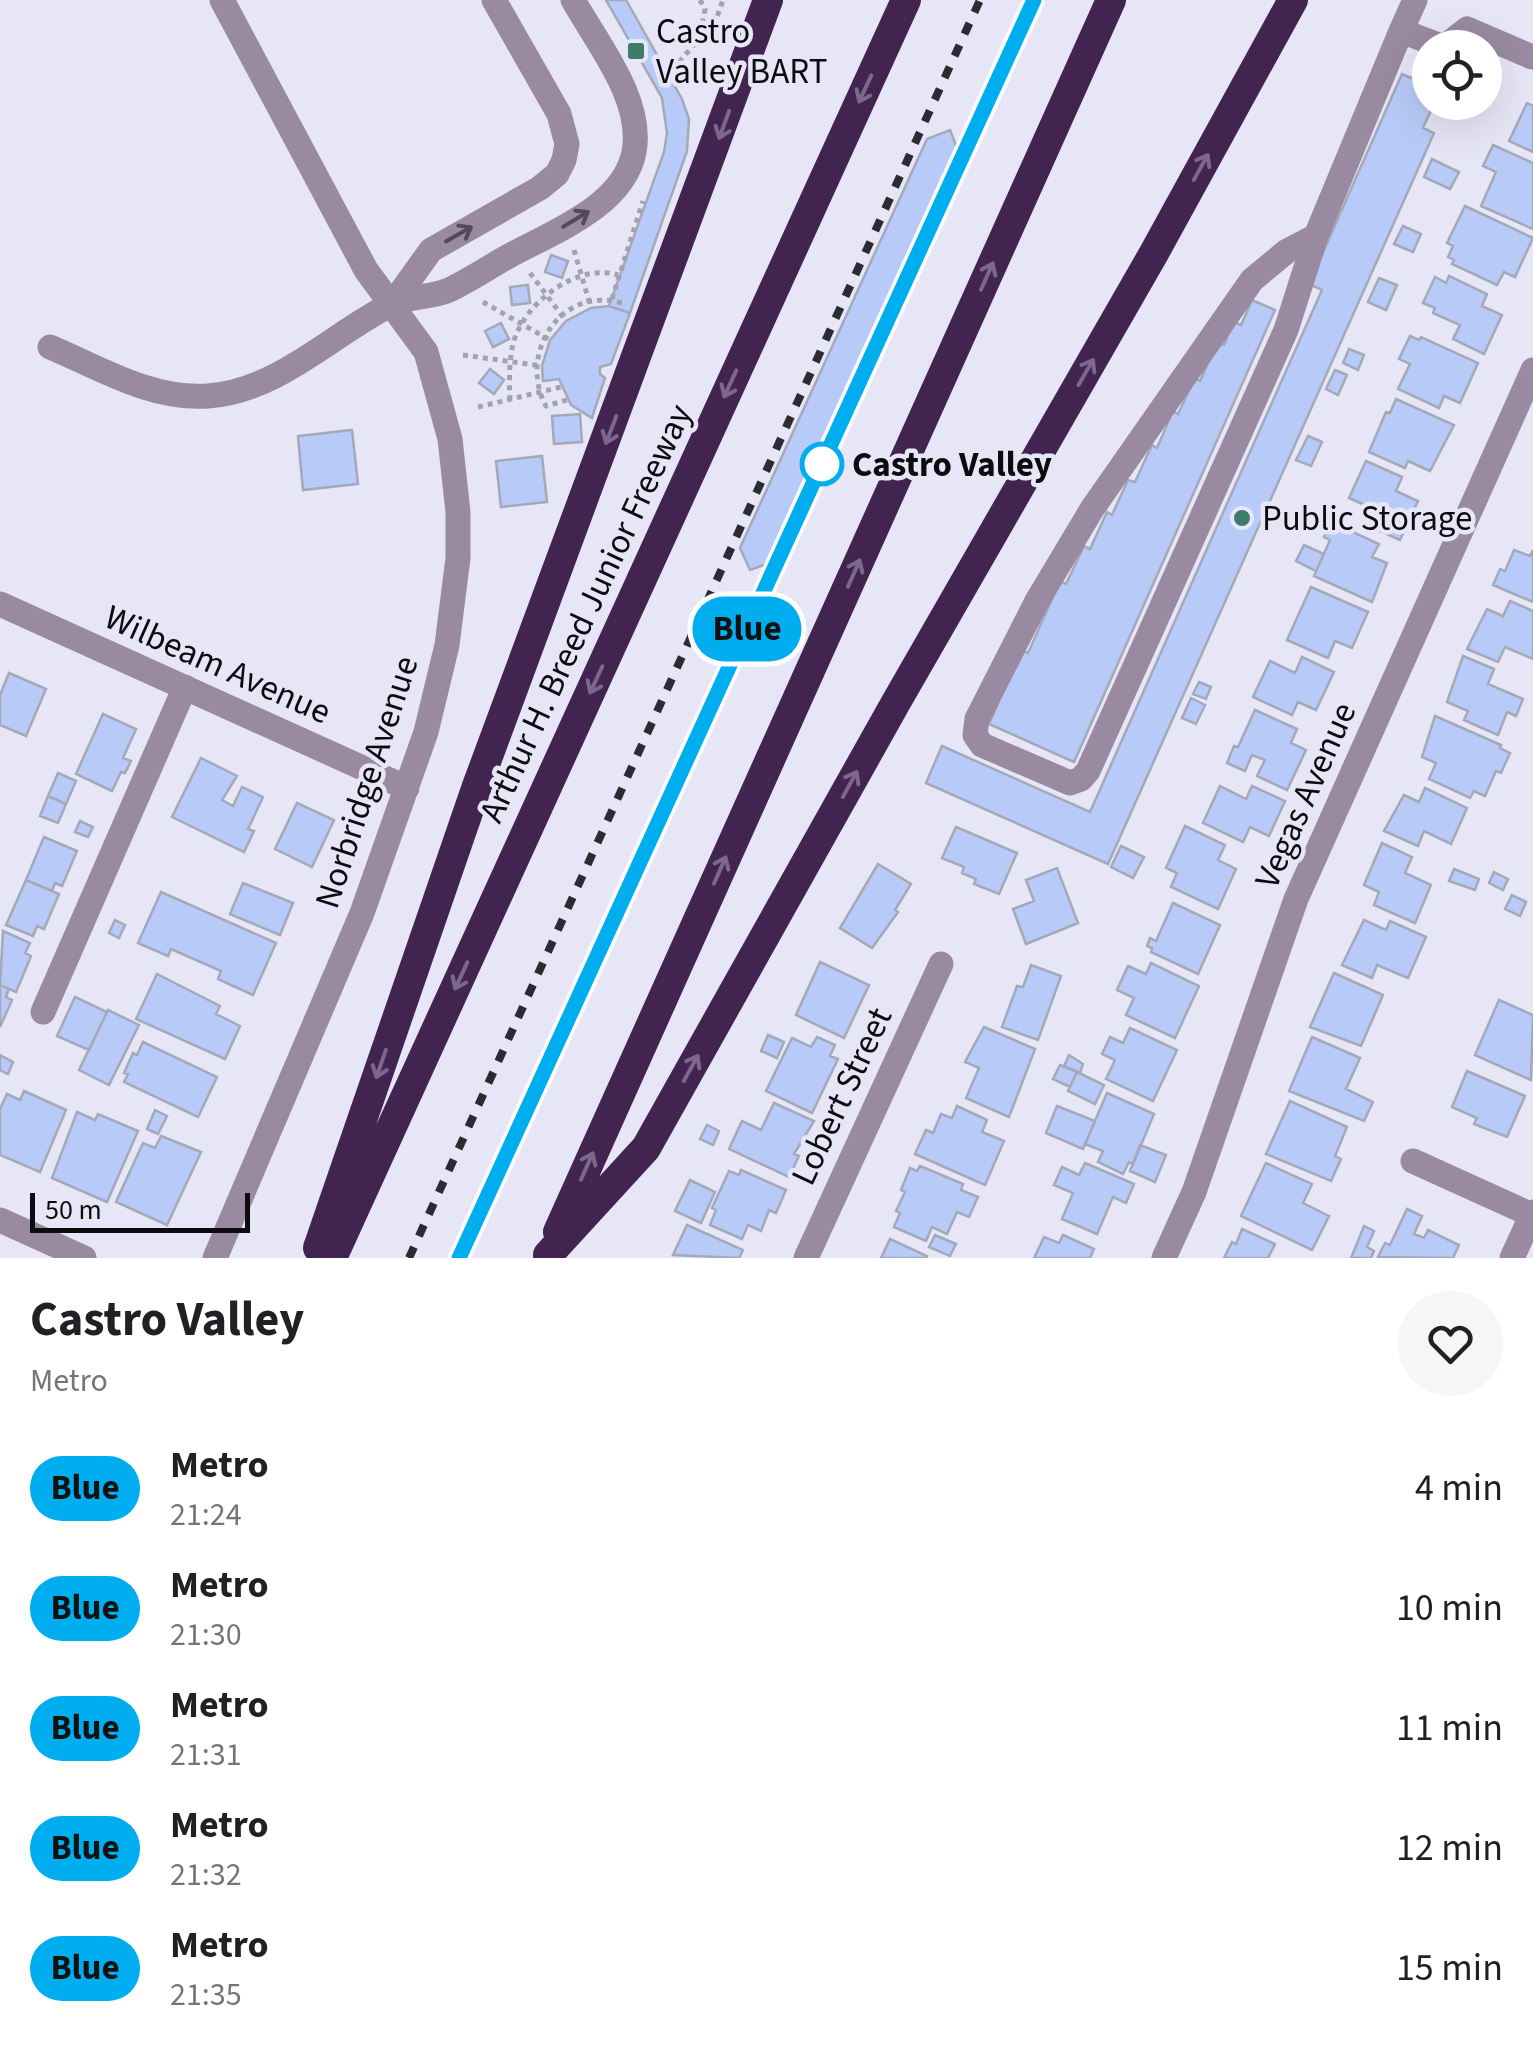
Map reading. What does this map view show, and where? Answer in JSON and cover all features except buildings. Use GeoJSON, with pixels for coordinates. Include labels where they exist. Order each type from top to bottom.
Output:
{"type":"FeatureCollection","features":[{"type":"Feature","properties":{"kind":"highway"},"geometry":{"type":"LineString","coordinates":[[314,1258],[477,786],[768,0]]}},
{"type":"Feature","properties":{"kind":"highway","name":"Arthur H. Breed Junior Freeway"},"geometry":{"type":"LineString","coordinates":[[332,1258],[906,0]]}},
{"type":"Feature","properties":{"kind":"highway"},"geometry":{"type":"LineString","coordinates":[[547,1256],[1110,0]]}},
{"type":"Feature","properties":{"kind":"highway"},"geometry":{"type":"LineString","coordinates":[[547,1256],[646,1148],[1293,0]]}},
{"type":"Feature","properties":{"kind":"street","name":"Norbridge Avenue"},"geometry":{"type":"LineString","coordinates":[[214,1258],[362,913],[407,788],[447,645],[458,558],[458,512],[450,439],[426,352],[394,303],[366,270],[222,0]]}},
{"type":"Feature","properties":{"kind":"street"},"geometry":{"type":"LineString","coordinates":[[394,303],[431,250],[540,188],[557,174],[564,160],[567,144],[559,114],[494,0]]}},
{"type":"Feature","properties":{"kind":"street"},"geometry":{"type":"LineString","coordinates":[[50,347],[168,395],[211,396],[231,392],[276,374],[394,303],[447,291],[590,210],[624,179],[634,157],[636,132],[630,106],[573,0]]}},
{"type":"Feature","properties":{"kind":"street"},"geometry":{"type":"LineString","coordinates":[[1316,236],[1287,251],[1252,280],[1092,509],[1038,601],[977,719],[975,735],[982,745],[1070,783],[1088,771],[1286,330],[1316,236],[1415,0]]}},
{"type":"Feature","properties":{"kind":"street"},"geometry":{"type":"LineString","coordinates":[[1402,31],[1444,47],[1466,30],[1532,57]]}},
{"type":"Feature","properties":{"kind":"street","name":"Vegas Avenue"},"geometry":{"type":"LineString","coordinates":[[1164,1258],[1194,1192],[1296,900],[1533,370]]}},
{"type":"Feature","properties":{"kind":"street","name":"Wilbeam Avenue"},"geometry":{"type":"LineString","coordinates":[[0,604],[407,788]]}},
{"type":"Feature","properties":{"kind":"street"},"geometry":{"type":"LineString","coordinates":[[43,1012],[185,687]]}},
{"type":"Feature","properties":{"kind":"street","name":"Lobert Street"},"geometry":{"type":"LineString","coordinates":[[806,1258],[941,964]]}},
{"type":"Feature","properties":{"kind":"street"},"geometry":{"type":"LineString","coordinates":[[1413,1161],[1532,1213],[1512,1258]]}},
{"type":"Feature","properties":{"kind":"street"},"geometry":{"type":"LineString","coordinates":[[0,1220],[84,1258]]}},
{"type":"Feature","properties":{"kind":"path"},"geometry":{"type":"LineString","coordinates":[[700,0],[705,9],[700,34]]}},
{"type":"Feature","properties":{"kind":"path"},"geometry":{"type":"LineString","coordinates":[[660,85],[717,17],[723,0]]}},
{"type":"Feature","properties":{"kind":"path"},"geometry":{"type":"LineString","coordinates":[[612,299],[643,201]]}},
{"type":"Feature","properties":{"kind":"path"},"geometry":{"type":"LineString","coordinates":[[572,243],[590,304]]}},
{"type":"Feature","properties":{"kind":"path"},"geometry":{"type":"LineString","coordinates":[[526,267],[564,317]]}},
{"type":"Feature","properties":{"kind":"path"},"geometry":{"type":"LineString","coordinates":[[510,400],[514,341],[534,306],[565,282],[603,270],[618,275]]}},
{"type":"Feature","properties":{"kind":"path"},"geometry":{"type":"LineString","coordinates":[[476,298],[547,338]]}},
{"type":"Feature","properties":{"kind":"path"},"geometry":{"type":"LineString","coordinates":[[567,400],[546,406],[540,394],[539,365],[547,338],[564,317],[590,304],[612,299],[625,304]]}},
{"type":"Feature","properties":{"kind":"path"},"geometry":{"type":"LineString","coordinates":[[462,355],[539,365]]}},
{"type":"Feature","properties":{"kind":"path"},"geometry":{"type":"LineString","coordinates":[[478,407],[561,387]]}},
{"type":"Feature","properties":{"kind":"railway"},"geometry":{"type":"LineString","coordinates":[[409,1258],[980,0]]}},
{"type":"Feature","properties":{"kind":"railway"},"geometry":{"type":"LineString","coordinates":[[459,1258],[1034,0]]}},
{"type":"Feature","properties":{"kind":"metro line","name":"Blue"},"geometry":{"type":"LineString","coordinates":[[459,1258],[1034,0]]}},
{"type":"Feature","properties":{"kind":"place","name":"Castro Valley BART"},"geometry":{"type":"Point","coordinates":[636,51]}},
{"type":"Feature","properties":{"kind":"place","name":"Castro Valley"},"geometry":{"type":"Point","coordinates":[822,464]}},
{"type":"Feature","properties":{"kind":"place","name":"Public Storage"},"geometry":{"type":"Point","coordinates":[1242,518]}}]}
